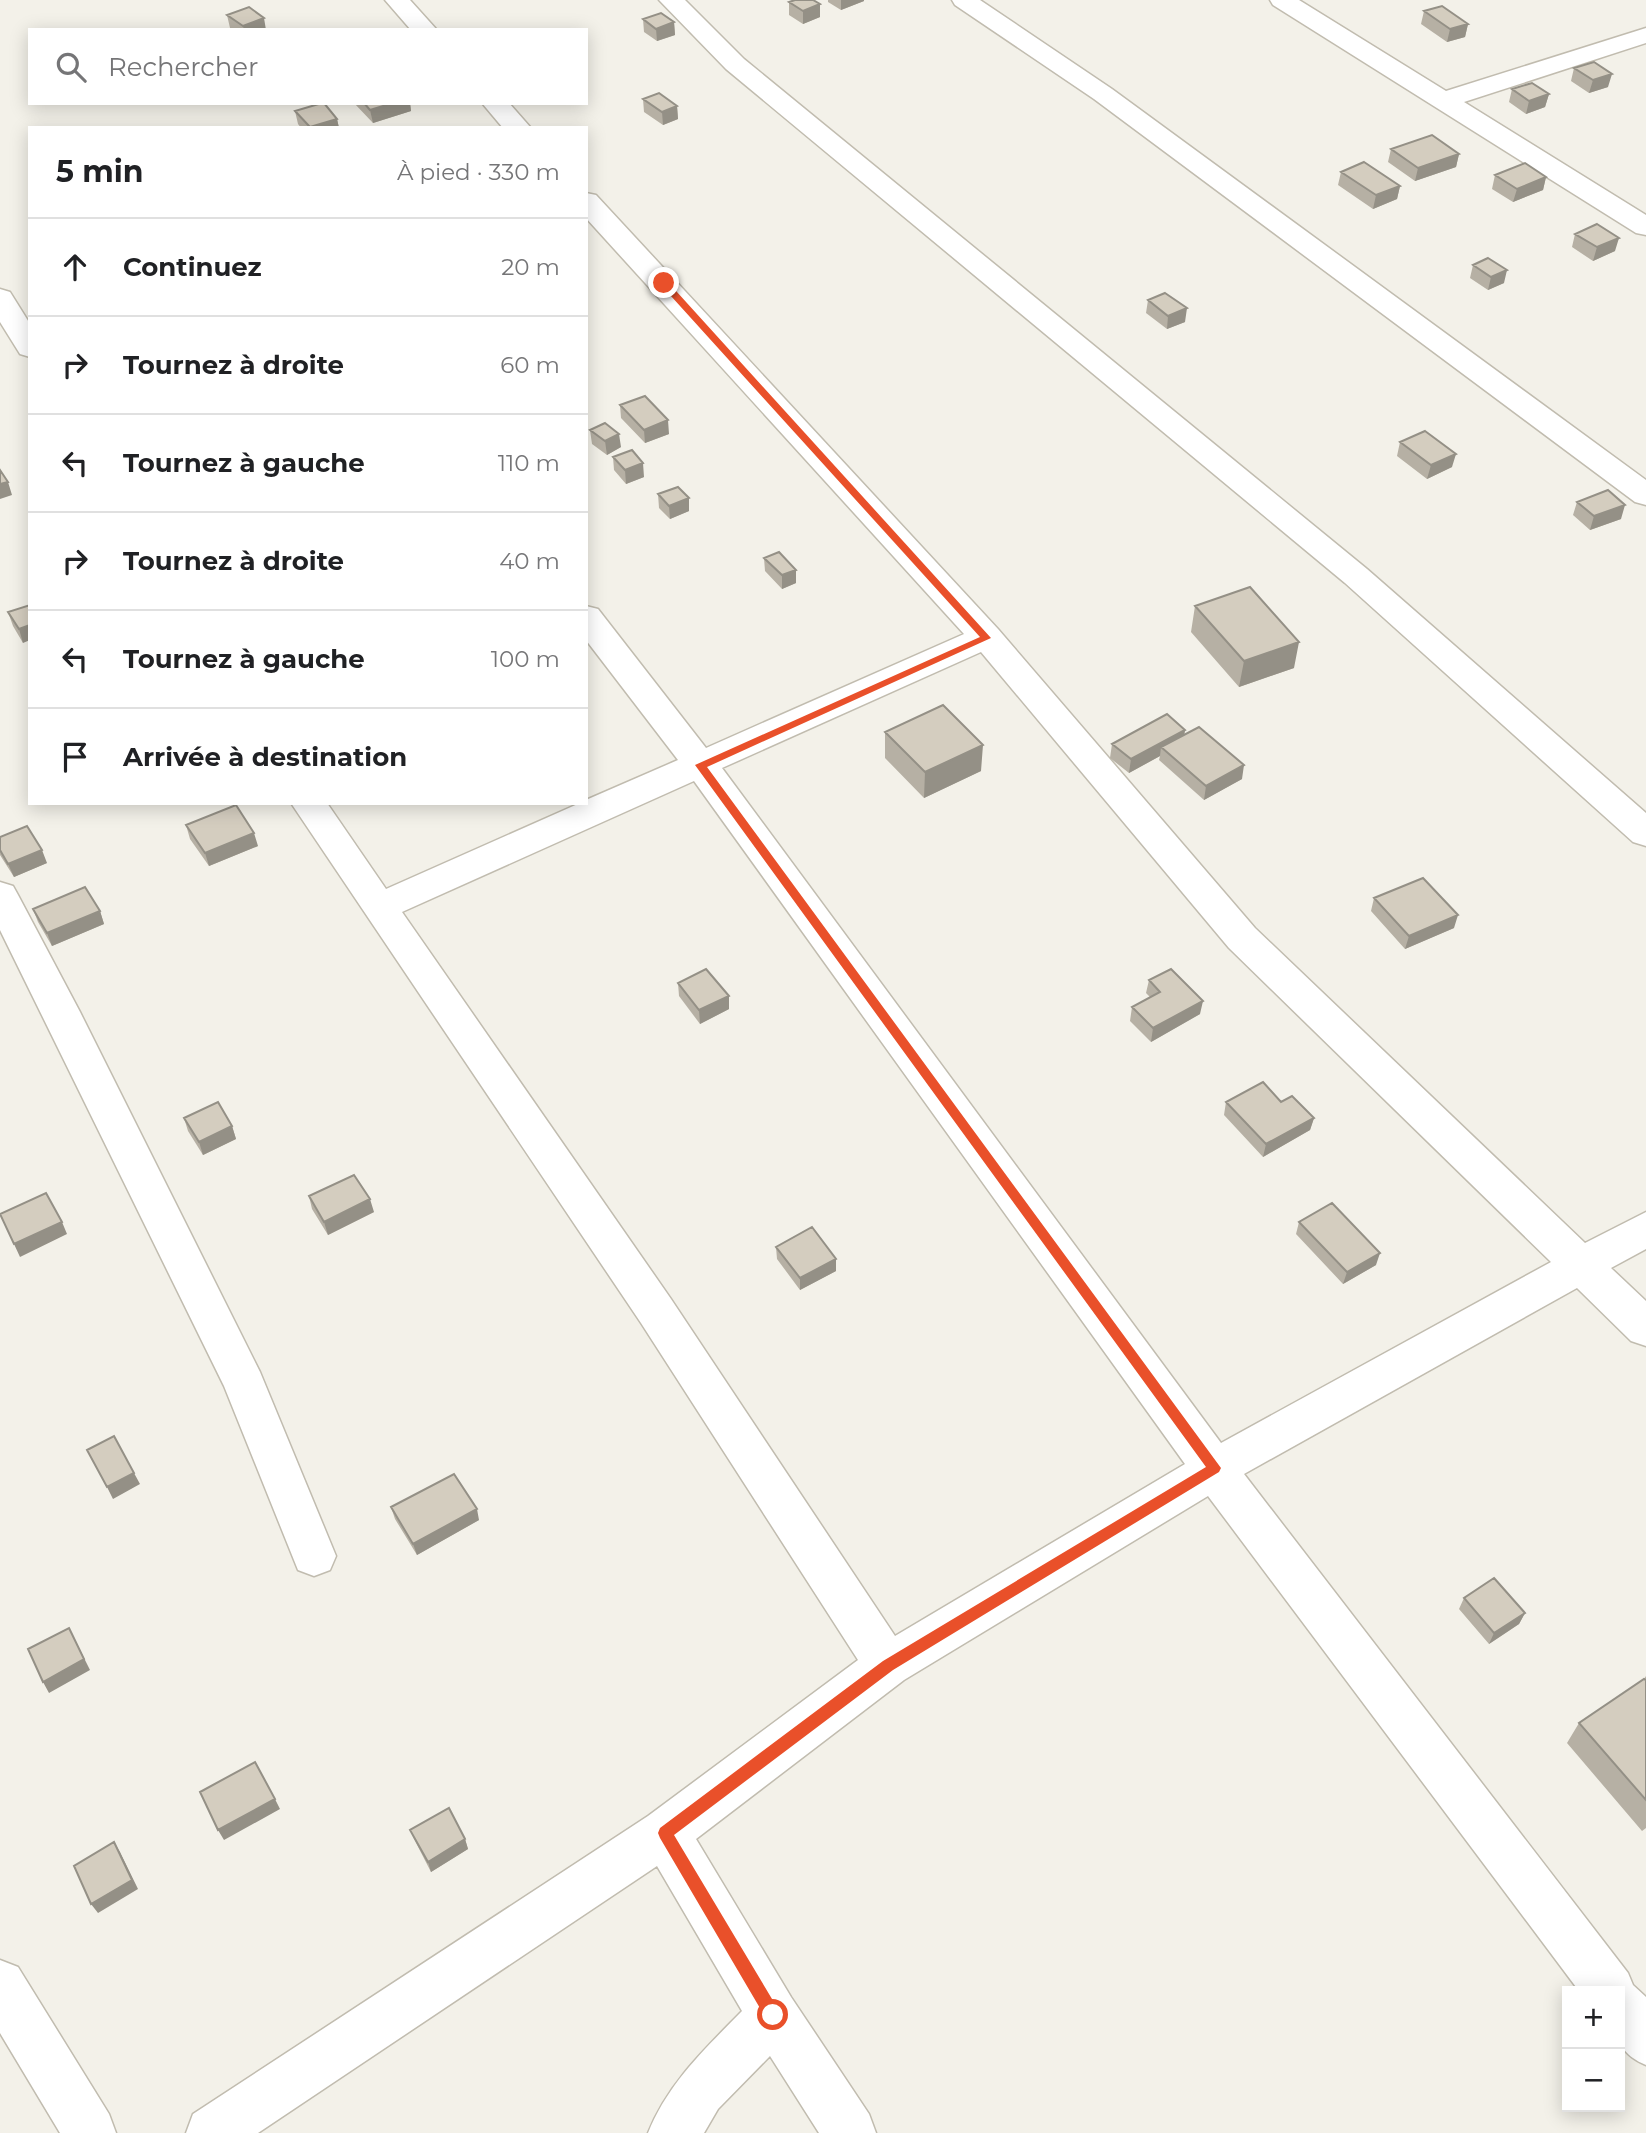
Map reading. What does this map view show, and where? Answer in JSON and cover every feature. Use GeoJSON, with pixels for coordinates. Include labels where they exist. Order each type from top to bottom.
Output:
{"type":"FeatureCollection","features":[{"type":"Feature","properties":{"kind":"street"},"geometry":{"type":"LineString","coordinates":[[397,0],[423,28]]}},
{"type":"Feature","properties":{"kind":"street"},"geometry":{"type":"LineString","coordinates":[[671,0],[734,64],[1356,576],[1646,833]]}},
{"type":"Feature","properties":{"kind":"street"},"geometry":{"type":"LineString","coordinates":[[964,0],[1103,94],[1646,495]]}},
{"type":"Feature","properties":{"kind":"street"},"geometry":{"type":"LineString","coordinates":[[1282,0],[1646,227]]}},
{"type":"Feature","properties":{"kind":"street"},"geometry":{"type":"LineString","coordinates":[[1443,101],[1646,35]]}},
{"type":"Feature","properties":{"kind":"street"},"geometry":{"type":"LineString","coordinates":[[497,105],[516,126]]}},
{"type":"Feature","properties":{"kind":"street"},"geometry":{"type":"LineString","coordinates":[[1619,211],[1646,202]]}},
{"type":"Feature","properties":{"kind":"street"},"geometry":{"type":"LineString","coordinates":[[588,203],[986,638],[1242,938],[1584,1265],[1646,1328]]}},
{"type":"Feature","properties":{"kind":"street"},"geometry":{"type":"LineString","coordinates":[[0,298],[28,345]]}},
{"type":"Feature","properties":{"kind":"street"},"geometry":{"type":"LineString","coordinates":[[588,620],[701,765],[1214,1468],[1606,1986]]}},
{"type":"Feature","properties":{"kind":"street"},"geometry":{"type":"LineString","coordinates":[[379,907],[986,638]]}},
{"type":"Feature","properties":{"kind":"street"},"geometry":{"type":"LineString","coordinates":[[310,805],[656,1311],[888,1665]]}},
{"type":"Feature","properties":{"kind":"street"},"geometry":{"type":"LineString","coordinates":[[0,895],[61,1012],[245,1385],[314,1556]]}},
{"type":"Feature","properties":{"kind":"street"},"geometry":{"type":"LineString","coordinates":[[212,2133],[665,1833],[888,1665],[1214,1468],[1646,1229]]}},
{"type":"Feature","properties":{"kind":"street"},"geometry":{"type":"LineString","coordinates":[[665,1833],[773,2015],[850,2133]]}},
{"type":"Feature","properties":{"kind":"street"},"geometry":{"type":"LineString","coordinates":[[0,1985],[90,2133]]}},
{"type":"Feature","properties":{"kind":"street"},"geometry":{"type":"LineString","coordinates":[[1625,2012],[1646,2039]]}},
{"type":"Feature","properties":{"kind":"street"},"geometry":{"type":"LineString","coordinates":[[674,2133],[700,2091],[773,2015]]}},
{"type":"Feature","properties":{"kind":"building"},"geometry":{"type":"Polygon","coordinates":[[[813,0],[820,4],[803,11],[789,2],[813,0]]]}},
{"type":"Feature","properties":{"kind":"building"},"geometry":{"type":"Polygon","coordinates":[[[1442,6],[1468,24],[1450,29],[1424,11],[1442,6]]]}},
{"type":"Feature","properties":{"kind":"building"},"geometry":{"type":"Polygon","coordinates":[[[249,7],[264,18],[243,26],[227,15],[249,7]]]}},
{"type":"Feature","properties":{"kind":"building"},"geometry":{"type":"Polygon","coordinates":[[[661,13],[674,22],[656,29],[643,19],[661,13]]]}},
{"type":"Feature","properties":{"kind":"building"},"geometry":{"type":"Polygon","coordinates":[[[1594,62],[1612,74],[1593,80],[1574,68],[1594,62]]]}},
{"type":"Feature","properties":{"kind":"building"},"geometry":{"type":"Polygon","coordinates":[[[1532,83],[1549,94],[1529,101],[1512,89],[1532,83]]]}},
{"type":"Feature","properties":{"kind":"building"},"geometry":{"type":"Polygon","coordinates":[[[659,93],[677,106],[662,112],[643,99],[659,93]]]}},
{"type":"Feature","properties":{"kind":"building"},"geometry":{"type":"Polygon","coordinates":[[[326,105],[337,119],[309,126],[295,111],[326,105]]]}},
{"type":"Feature","properties":{"kind":"building"},"geometry":{"type":"Polygon","coordinates":[[[366,105],[386,105],[370,110],[366,105]]]}},
{"type":"Feature","properties":{"kind":"building"},"geometry":{"type":"Polygon","coordinates":[[[1432,135],[1459,154],[1418,168],[1391,149],[1432,135]]]}},
{"type":"Feature","properties":{"kind":"building"},"geometry":{"type":"Polygon","coordinates":[[[1364,162],[1400,186],[1376,195],[1341,172],[1364,162]]]}},
{"type":"Feature","properties":{"kind":"building"},"geometry":{"type":"Polygon","coordinates":[[[1525,163],[1546,177],[1517,189],[1495,175],[1525,163]]]}},
{"type":"Feature","properties":{"kind":"building"},"geometry":{"type":"Polygon","coordinates":[[[1597,224],[1619,238],[1597,247],[1575,234],[1597,224]]]}},
{"type":"Feature","properties":{"kind":"building"},"geometry":{"type":"Polygon","coordinates":[[[1488,258],[1507,270],[1491,277],[1473,265],[1488,258]]]}},
{"type":"Feature","properties":{"kind":"building"},"geometry":{"type":"Polygon","coordinates":[[[1165,293],[1187,308],[1168,316],[1148,300],[1165,293]]]}},
{"type":"Feature","properties":{"kind":"building"},"geometry":{"type":"Polygon","coordinates":[[[645,396],[668,420],[644,430],[620,405],[645,396]]]}},
{"type":"Feature","properties":{"kind":"building"},"geometry":{"type":"Polygon","coordinates":[[[605,423],[619,434],[605,441],[590,430],[605,423]]]}},
{"type":"Feature","properties":{"kind":"building"},"geometry":{"type":"Polygon","coordinates":[[[1425,431],[1456,454],[1431,465],[1400,442],[1425,431]]]}},
{"type":"Feature","properties":{"kind":"building"},"geometry":{"type":"Polygon","coordinates":[[[632,450],[643,463],[625,470],[613,457],[632,450]]]}},
{"type":"Feature","properties":{"kind":"building"},"geometry":{"type":"Polygon","coordinates":[[[0,470],[8,482],[0,484],[0,470]]]}},
{"type":"Feature","properties":{"kind":"building"},"geometry":{"type":"Polygon","coordinates":[[[678,487],[689,498],[669,506],[658,494],[678,487]]]}},
{"type":"Feature","properties":{"kind":"building"},"geometry":{"type":"Polygon","coordinates":[[[1608,490],[1625,505],[1594,516],[1577,502],[1608,490]]]}},
{"type":"Feature","properties":{"kind":"building"},"geometry":{"type":"Polygon","coordinates":[[[779,552],[796,570],[782,575],[764,558],[779,552]]]}},
{"type":"Feature","properties":{"kind":"building"},"geometry":{"type":"Polygon","coordinates":[[[1250,587],[1299,642],[1244,661],[1195,606],[1250,587]]]}},
{"type":"Feature","properties":{"kind":"building"},"geometry":{"type":"Polygon","coordinates":[[[28,606],[28,626],[19,629],[8,612],[28,606]]]}},
{"type":"Feature","properties":{"kind":"building"},"geometry":{"type":"Polygon","coordinates":[[[943,705],[983,745],[925,772],[885,732],[943,705]]]}},
{"type":"Feature","properties":{"kind":"building"},"geometry":{"type":"Polygon","coordinates":[[[1167,714],[1185,730],[1131,759],[1112,744],[1167,714]]]}},
{"type":"Feature","properties":{"kind":"building"},"geometry":{"type":"Polygon","coordinates":[[[1199,727],[1244,765],[1206,786],[1161,747],[1199,727]]]}},
{"type":"Feature","properties":{"kind":"building"},"geometry":{"type":"Polygon","coordinates":[[[236,805],[254,833],[205,853],[186,825],[236,805]]]}},
{"type":"Feature","properties":{"kind":"building"},"geometry":{"type":"Polygon","coordinates":[[[27,826],[42,850],[8,864],[0,850],[0,837],[27,826]]]}},
{"type":"Feature","properties":{"kind":"building"},"geometry":{"type":"Polygon","coordinates":[[[1423,878],[1458,915],[1409,936],[1374,898],[1423,878]]]}},
{"type":"Feature","properties":{"kind":"building"},"geometry":{"type":"Polygon","coordinates":[[[85,887],[100,911],[47,933],[33,909],[85,887]]]}},
{"type":"Feature","properties":{"kind":"building"},"geometry":{"type":"Polygon","coordinates":[[[706,969],[729,996],[699,1010],[678,983],[706,969]]]}},
{"type":"Feature","properties":{"kind":"building"},"geometry":{"type":"Polygon","coordinates":[[[1171,969],[1203,1001],[1153,1028],[1132,1007],[1160,992],[1149,980],[1171,969]]]}},
{"type":"Feature","properties":{"kind":"building"},"geometry":{"type":"Polygon","coordinates":[[[1263,1082],[1281,1102],[1292,1096],[1314,1118],[1266,1144],[1226,1102],[1263,1082]]]}},
{"type":"Feature","properties":{"kind":"building"},"geometry":{"type":"Polygon","coordinates":[[[218,1102],[232,1126],[199,1142],[184,1118],[218,1102]]]}},
{"type":"Feature","properties":{"kind":"building"},"geometry":{"type":"Polygon","coordinates":[[[354,1175],[370,1199],[324,1222],[309,1196],[354,1175]]]}},
{"type":"Feature","properties":{"kind":"building"},"geometry":{"type":"Polygon","coordinates":[[[46,1193],[62,1222],[14,1244],[0,1214],[46,1193]]]}},
{"type":"Feature","properties":{"kind":"building"},"geometry":{"type":"Polygon","coordinates":[[[1332,1203],[1380,1253],[1347,1272],[1299,1222],[1332,1203]]]}},
{"type":"Feature","properties":{"kind":"building"},"geometry":{"type":"Polygon","coordinates":[[[812,1227],[836,1259],[800,1278],[776,1247],[812,1227]]]}},
{"type":"Feature","properties":{"kind":"building"},"geometry":{"type":"Polygon","coordinates":[[[114,1436],[134,1473],[107,1487],[87,1450],[114,1436]]]}},
{"type":"Feature","properties":{"kind":"building"},"geometry":{"type":"Polygon","coordinates":[[[454,1474],[477,1509],[413,1544],[391,1507],[454,1474]]]}},
{"type":"Feature","properties":{"kind":"building"},"geometry":{"type":"Polygon","coordinates":[[[1494,1578],[1525,1613],[1494,1633],[1464,1598],[1494,1578]]]}},
{"type":"Feature","properties":{"kind":"building"},"geometry":{"type":"Polygon","coordinates":[[[69,1628],[84,1659],[43,1682],[28,1649],[69,1628]]]}},
{"type":"Feature","properties":{"kind":"building"},"geometry":{"type":"Polygon","coordinates":[[[1646,1680],[1646,1800],[1579,1723],[1646,1680]]]}},
{"type":"Feature","properties":{"kind":"building"},"geometry":{"type":"Polygon","coordinates":[[[255,1762],[275,1799],[218,1830],[200,1792],[255,1762]]]}},
{"type":"Feature","properties":{"kind":"building"},"geometry":{"type":"Polygon","coordinates":[[[449,1808],[465,1839],[428,1862],[410,1830],[449,1808]]]}},
{"type":"Feature","properties":{"kind":"building"},"geometry":{"type":"Polygon","coordinates":[[[114,1842],[132,1880],[91,1904],[74,1866],[114,1842]]]}},
{"type":"Feature","properties":{"kind":"route"},"geometry":{"type":"LineString","coordinates":[[664,283],[986,638],[701,765],[1214,1468],[888,1665],[665,1833],[773,2015]]}}]}
